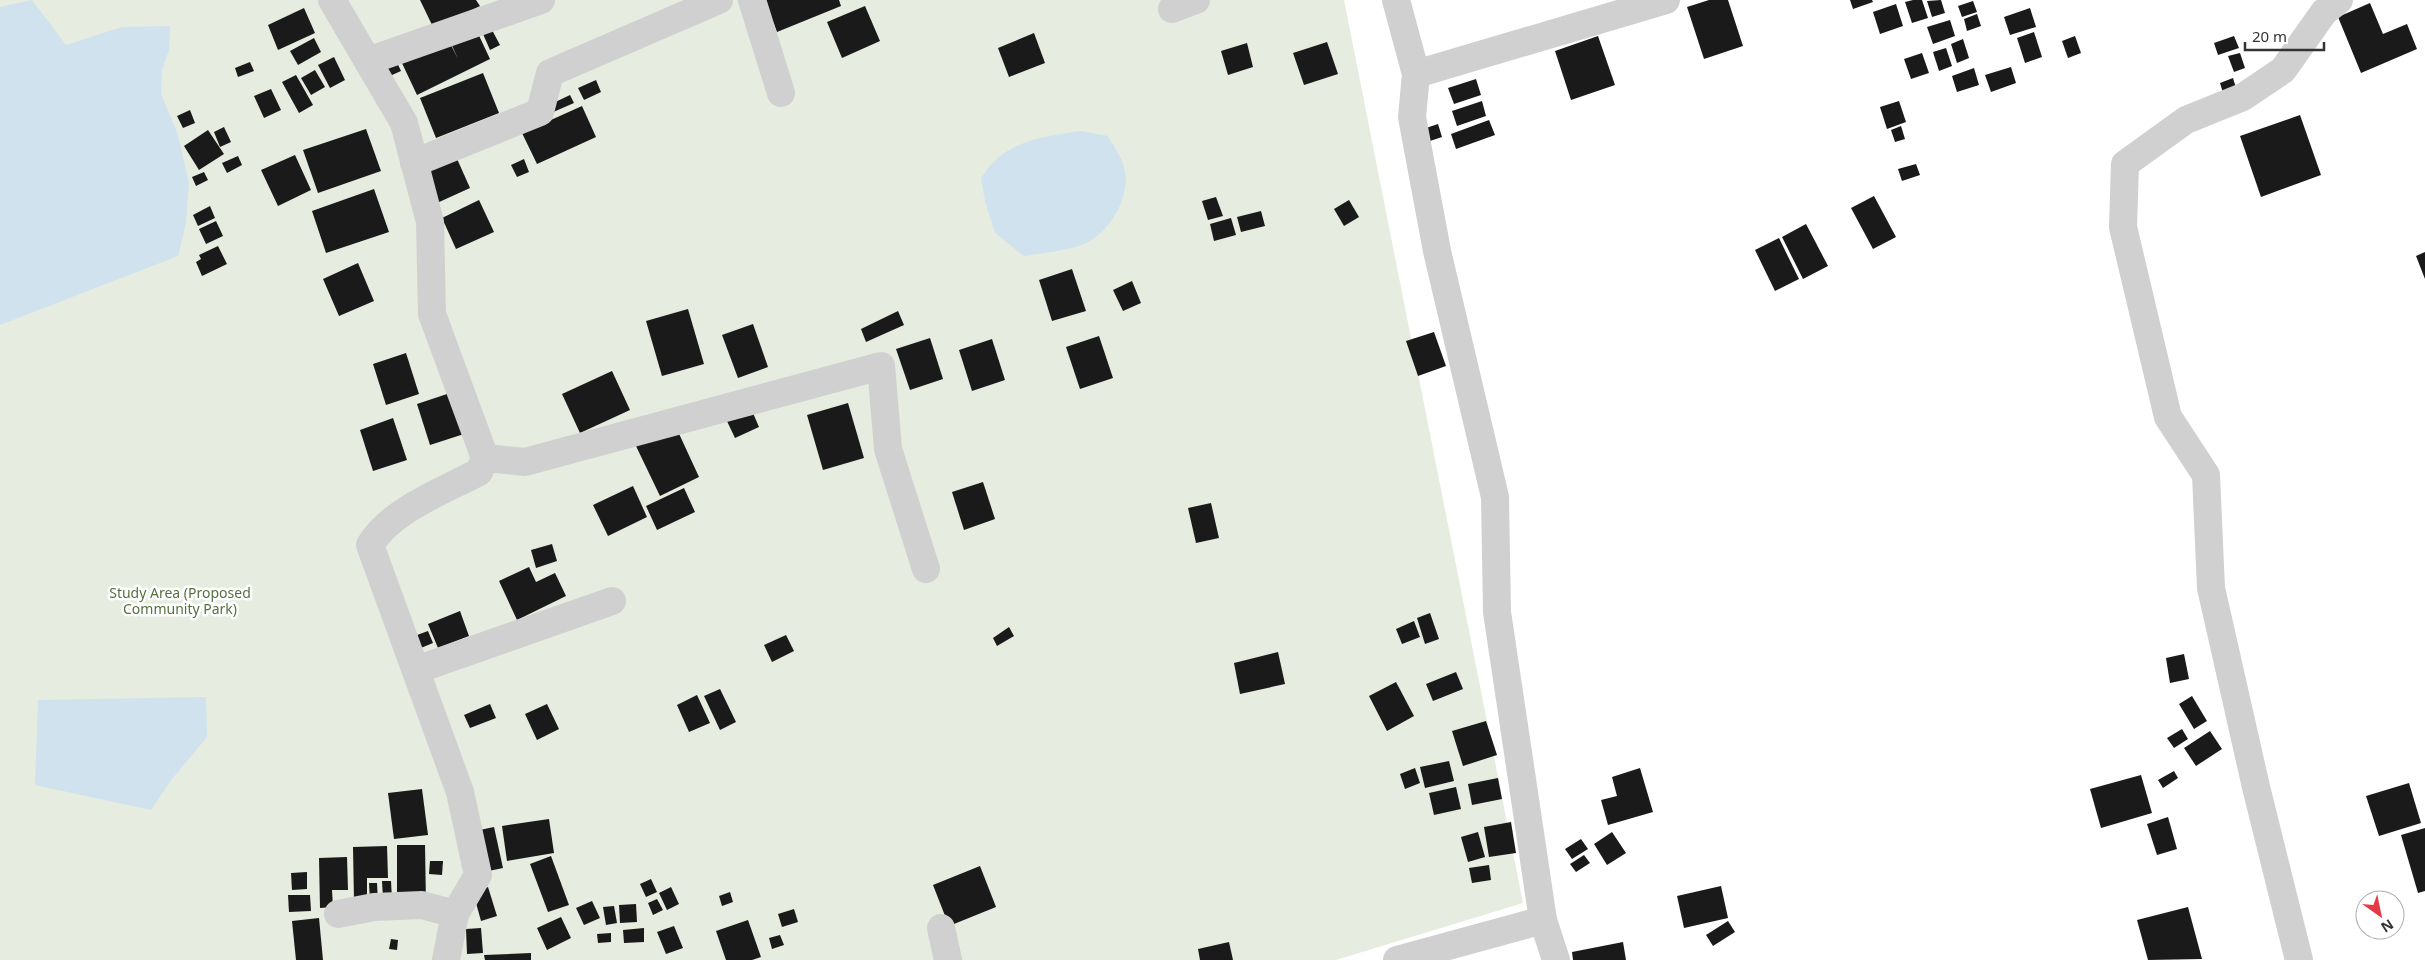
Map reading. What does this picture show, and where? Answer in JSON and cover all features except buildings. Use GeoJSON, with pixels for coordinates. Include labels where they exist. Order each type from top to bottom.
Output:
{"type":"FeatureCollection","features":[{"type":"Feature","properties":{"kind":"street"},"geometry":{"type":"LineString","coordinates":[[332,0],[404,123],[430,222],[432,314],[485,458],[479,472],[394,518],[378,532],[370,545],[460,792],[478,875],[455,914],[446,960]]}},
{"type":"Feature","properties":{"kind":"street"},"geometry":{"type":"LineString","coordinates":[[368,61],[540,0]]}},
{"type":"Feature","properties":{"kind":"street"},"geometry":{"type":"LineString","coordinates":[[414,163],[540,112],[550,73],[719,0]]}},
{"type":"Feature","properties":{"kind":"street"},"geometry":{"type":"LineString","coordinates":[[752,0],[781,93]]}},
{"type":"Feature","properties":{"kind":"street"},"geometry":{"type":"LineString","coordinates":[[1396,0],[1416,74],[1412,116],[1436,251],[1495,496],[1497,612],[1543,920],[1556,960]]}},
{"type":"Feature","properties":{"kind":"street"},"geometry":{"type":"LineString","coordinates":[[1416,74],[1501,47],[1666,0]]}},
{"type":"Feature","properties":{"kind":"street"},"geometry":{"type":"LineString","coordinates":[[2299,960],[2256,787],[2211,588],[2206,475],[2168,417],[2123,227],[2125,164],[2186,120],[2242,96],[2283,70],[2324,12],[2339,0]]}},
{"type":"Feature","properties":{"kind":"street"},"geometry":{"type":"LineString","coordinates":[[485,458],[525,462],[881,366],[888,449],[926,569]]}},
{"type":"Feature","properties":{"kind":"street"},"geometry":{"type":"LineString","coordinates":[[416,670],[612,600]]}},
{"type":"Feature","properties":{"kind":"street"},"geometry":{"type":"LineString","coordinates":[[338,914],[374,907],[422,905],[455,914]]}},
{"type":"Feature","properties":{"kind":"street"},"geometry":{"type":"LineString","coordinates":[[1397,960],[1543,920]]}},
{"type":"Feature","properties":{"kind":"street"},"geometry":{"type":"LineString","coordinates":[[941,928],[948,960]]}},
{"type":"Feature","properties":{"kind":"green space","name":"Study Area (Proposed Community Park)"},"geometry":{"type":"Polygon","coordinates":[[[0,0],[1344,0],[1523,903],[1336,960],[0,960],[0,0]]]}},
{"type":"Feature","properties":{"kind":"water"},"geometry":{"type":"Polygon","coordinates":[[[32,0],[66,45],[122,27],[170,26],[169,50],[162,70],[161,94],[177,132],[189,183],[186,223],[178,256],[0,325],[0,7],[32,0]]]}},
{"type":"Feature","properties":{"kind":"water"},"geometry":{"type":"Polygon","coordinates":[[[1080,131],[1108,136],[1124,167],[1126,178],[1122,201],[1110,222],[1094,239],[1062,250],[1024,256],[995,233],[985,201],[981,178],[996,159],[1017,146],[1059,134],[1080,131]]]}},
{"type":"Feature","properties":{"kind":"water"},"geometry":{"type":"Polygon","coordinates":[[[206,697],[207,737],[172,779],[151,810],[35,785],[38,700],[206,697]]]}}]}
